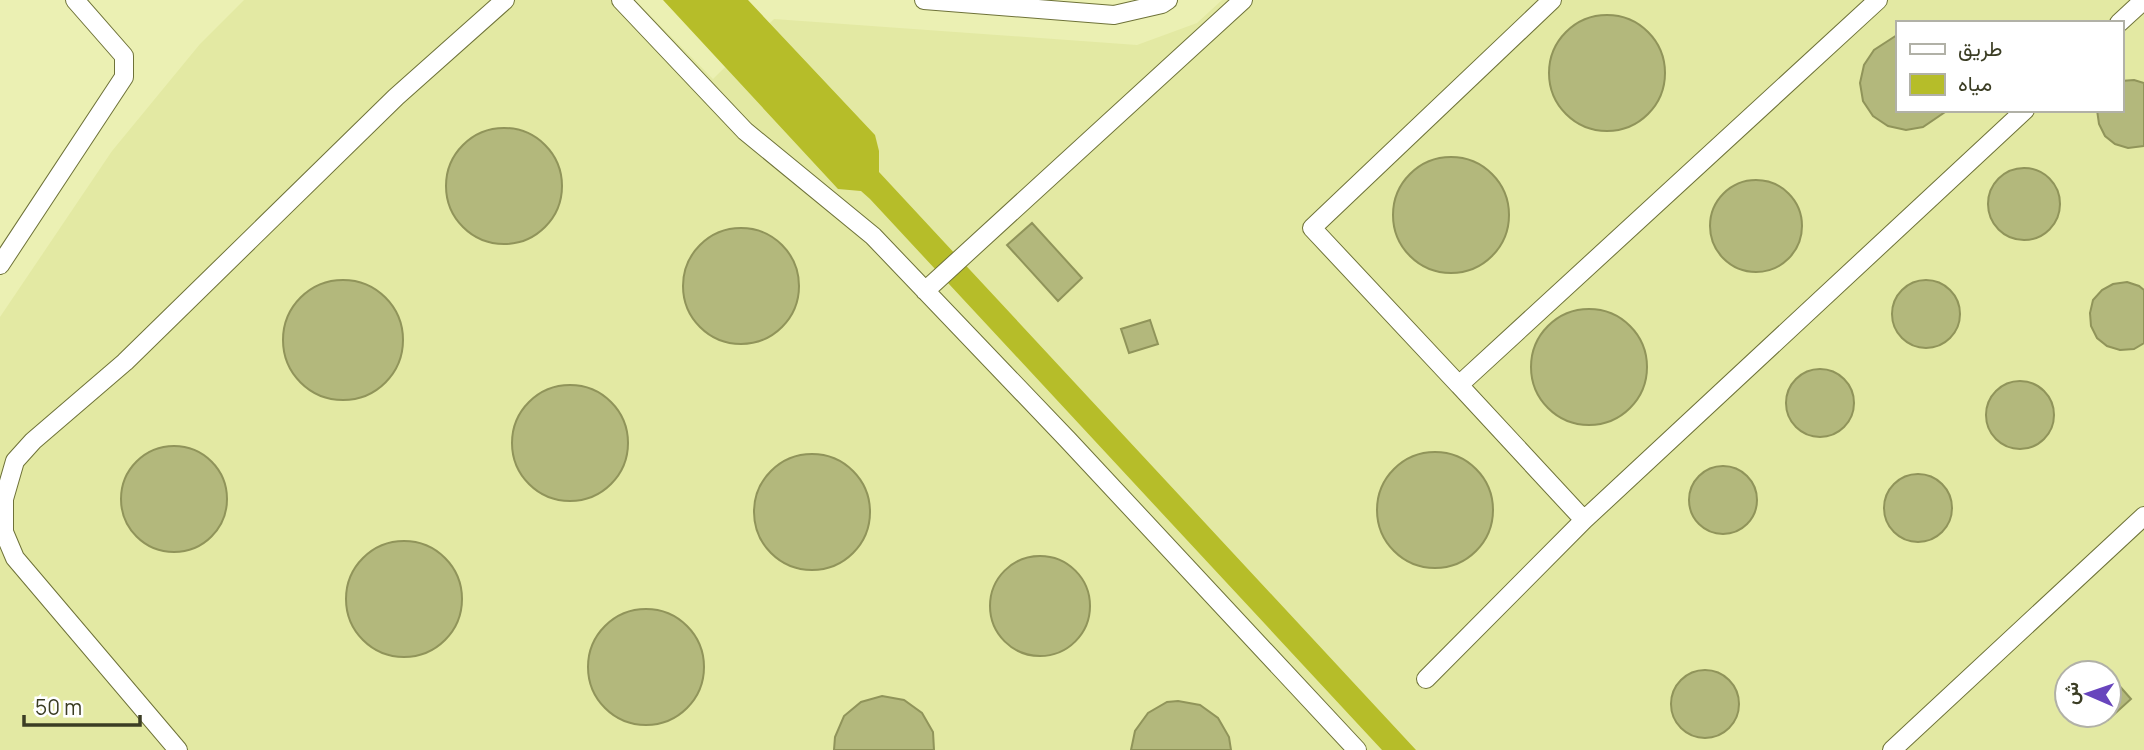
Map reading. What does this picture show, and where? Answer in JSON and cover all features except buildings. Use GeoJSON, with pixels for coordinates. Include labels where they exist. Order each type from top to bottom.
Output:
{"type":"FeatureCollection","features":[{"type":"Feature","properties":{"kind":"street"},"geometry":{"type":"LineString","coordinates":[[0,265],[124,77],[124,55],[75,0]]}},
{"type":"Feature","properties":{"kind":"street"},"geometry":{"type":"LineString","coordinates":[[178,750],[15,558],[4,532],[4,499],[15,461],[33,440],[125,362],[396,97],[505,0]]}},
{"type":"Feature","properties":{"kind":"street"},"geometry":{"type":"LineString","coordinates":[[621,0],[745,131],[930,286],[1357,750]]}},
{"type":"Feature","properties":{"kind":"street"},"geometry":{"type":"LineString","coordinates":[[924,0],[1114,15],[1162,4],[1168,0]]}},
{"type":"Feature","properties":{"kind":"street"},"geometry":{"type":"LineString","coordinates":[[930,286],[1243,0]]}},
{"type":"Feature","properties":{"kind":"street"},"geometry":{"type":"LineString","coordinates":[[1552,0],[1312,228],[1584,520]]}},
{"type":"Feature","properties":{"kind":"street"},"geometry":{"type":"LineString","coordinates":[[1459,385],[1878,0]]}},
{"type":"Feature","properties":{"kind":"street"},"geometry":{"type":"LineString","coordinates":[[2121,21],[2144,0]]}},
{"type":"Feature","properties":{"kind":"street"},"geometry":{"type":"LineString","coordinates":[[1426,679],[1584,520],[2023,112]]}},
{"type":"Feature","properties":{"kind":"street"},"geometry":{"type":"LineString","coordinates":[[1892,750],[2144,516]]}},
{"type":"Feature","properties":{"kind":"shaded area"},"geometry":{"type":"Polygon","coordinates":[[[244,0],[635,0],[713,79],[774,19],[1137,45],[1197,23],[1222,0],[2144,0],[2144,750],[0,750],[0,317],[112,151],[200,44],[244,0]]]}},
{"type":"Feature","properties":{"kind":"water"},"geometry":{"type":"Polygon","coordinates":[[[663,0],[748,0],[875,135],[879,151],[879,172],[1416,750],[1382,750],[870,199],[861,191],[838,189],[663,0]]]}}]}
